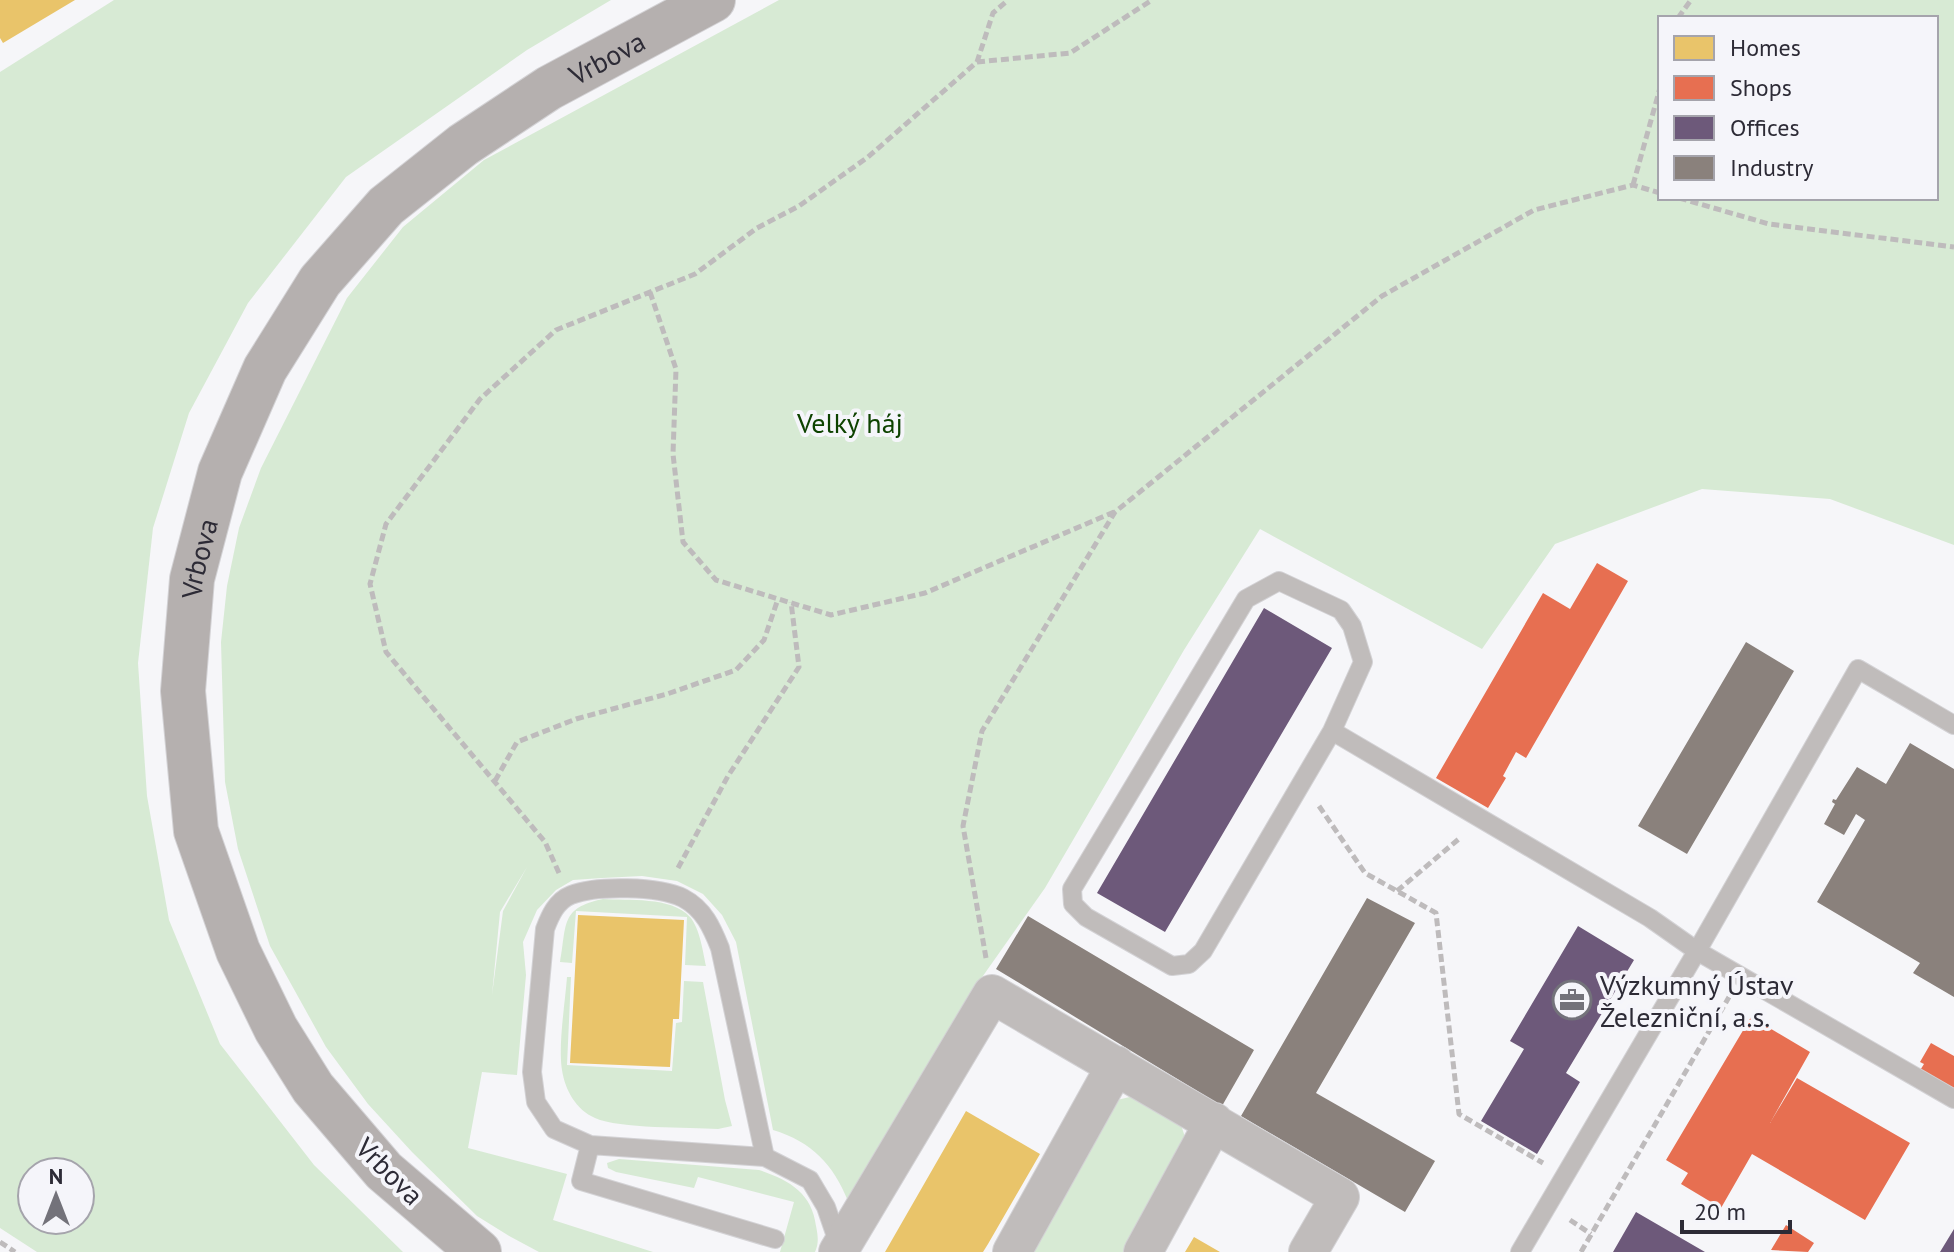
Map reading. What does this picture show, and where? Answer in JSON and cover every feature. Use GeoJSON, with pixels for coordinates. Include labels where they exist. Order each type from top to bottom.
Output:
{"type":"FeatureCollection","features":[{"type":"Feature","properties":{"kind":"main road","name":"Vrbova"},"geometry":{"type":"LineString","coordinates":[[479,1252],[384,1171],[313,1088],[276,1029],[238,951],[196,831],[183,691],[192,579],[220,472],[265,369],[320,281],[386,206],[463,145],[549,88],[713,0]]}},
{"type":"Feature","properties":{"kind":"street"},"geometry":{"type":"LineString","coordinates":[[839,1250],[992,994],[1340,1197],[1308,1252]]}},
{"type":"Feature","properties":{"kind":"street"},"geometry":{"type":"LineString","coordinates":[[1012,1252],[1116,1065]]}},
{"type":"Feature","properties":{"kind":"street"},"geometry":{"type":"LineString","coordinates":[[1143,1252],[1214,1122]]}},
{"type":"Feature","properties":{"kind":"lane"},"geometry":{"type":"LineString","coordinates":[[1279,581],[1341,610],[1352,626],[1363,662],[1332,731],[1203,951],[1189,964],[1172,966],[1086,917],[1073,904],[1072,889],[1246,599],[1279,581]]}},
{"type":"Feature","properties":{"kind":"lane"},"geometry":{"type":"LineString","coordinates":[[1520,1252],[1858,669],[1954,725]]}},
{"type":"Feature","properties":{"kind":"lane"},"geometry":{"type":"LineString","coordinates":[[1332,731],[1650,918],[1697,951],[1954,1099]]}},
{"type":"Feature","properties":{"kind":"lane"},"geometry":{"type":"LineString","coordinates":[[765,1157],[720,948],[709,922],[683,898],[664,893],[623,890],[569,896],[553,909],[545,929],[532,1072],[536,1102],[554,1129],[590,1145],[765,1157],[810,1180],[826,1207],[839,1250]]}},
{"type":"Feature","properties":{"kind":"lane"},"geometry":{"type":"LineString","coordinates":[[590,1145],[581,1181],[775,1239]]}},
{"type":"Feature","properties":{"kind":"path"},"geometry":{"type":"LineString","coordinates":[[569,896],[545,842],[386,652],[370,584],[386,524],[480,399],[556,330],[695,274],[757,228],[799,206],[868,157],[977,62],[993,13],[1008,0]]}},
{"type":"Feature","properties":{"kind":"path"},"geometry":{"type":"LineString","coordinates":[[977,62],[1070,53],[1152,0]]}},
{"type":"Feature","properties":{"kind":"path"},"geometry":{"type":"LineString","coordinates":[[1633,185],[1658,95]]}},
{"type":"Feature","properties":{"kind":"path"},"geometry":{"type":"LineString","coordinates":[[650,292],[676,369],[673,454],[683,542],[716,580],[831,615],[925,593],[1115,512],[1382,296],[1534,210],[1633,185],[1658,192]]}},
{"type":"Feature","properties":{"kind":"path"},"geometry":{"type":"LineString","coordinates":[[1686,200],[1769,224],[1954,247]]}},
{"type":"Feature","properties":{"kind":"path"},"geometry":{"type":"LineString","coordinates":[[992,994],[963,826],[982,731],[1115,512]]}},
{"type":"Feature","properties":{"kind":"path"},"geometry":{"type":"LineString","coordinates":[[495,781],[517,742],[576,719],[667,694],[736,670],[764,640],[778,599]]}},
{"type":"Feature","properties":{"kind":"path"},"geometry":{"type":"LineString","coordinates":[[664,893],[728,776],[799,667],[791,602]]}},
{"type":"Feature","properties":{"kind":"path"},"geometry":{"type":"LineString","coordinates":[[1302,783],[1365,873],[1436,913],[1459,1114],[1548,1166],[1532,1198],[1591,1234]]}},
{"type":"Feature","properties":{"kind":"path"},"geometry":{"type":"LineString","coordinates":[[1397,891],[1482,819]]}},
{"type":"Feature","properties":{"kind":"path"},"geometry":{"type":"LineString","coordinates":[[1581,1252],[1741,976]]}},
{"type":"Feature","properties":{"kind":"path"},"geometry":{"type":"LineString","coordinates":[[0,1242],[15,1252]]}},
{"type":"Feature","properties":{"kind":"green space"},"geometry":{"type":"Polygon","coordinates":[[[114,0],[611,0],[527,50],[346,177],[248,303],[189,413],[153,528],[138,663],[147,796],[169,920],[220,1044],[314,1165],[403,1252],[37,1252],[0,1228],[0,72],[114,0]]]}},
{"type":"Feature","properties":{"kind":"green space","name":"Velký háj"},"geometry":{"type":"Polygon","coordinates":[[[779,0],[1954,0],[1954,545],[1830,499],[1702,489],[1555,544],[1482,649],[1260,529],[1184,650],[1045,888],[966,1000],[848,1201],[820,1156],[799,1141],[773,1130],[736,942],[722,915],[703,894],[677,881],[642,876],[573,880],[556,890],[537,910],[523,942],[526,975],[517,1075],[482,1072],[468,1148],[567,1174],[553,1220],[653,1252],[539,1252],[477,1216],[368,1104],[326,1047],[270,946],[238,849],[225,782],[221,642],[227,586],[239,528],[261,468],[347,298],[403,227],[484,160],[779,0]],[[527,867],[500,912],[492,995],[503,911],[527,867]]]}},
{"type":"Feature","properties":{"kind":"green space"},"geometry":{"type":"Polygon","coordinates":[[[603,899],[649,901],[682,910],[696,928],[706,966],[685,965],[687,917],[576,911],[572,963],[560,962],[565,928],[572,913],[579,907],[603,899]]]}},
{"type":"Feature","properties":{"kind":"green space"},"geometry":{"type":"Polygon","coordinates":[[[567,977],[571,977],[567,1065],[672,1071],[676,1023],[682,1022],[684,981],[703,982],[732,1126],[718,1129],[620,1124],[595,1118],[582,1110],[569,1092],[562,1070],[561,1037],[567,977]]]}},
{"type":"Feature","properties":{"kind":"green space"},"geometry":{"type":"Polygon","coordinates":[[[1134,1096],[1181,1125],[1186,1140],[1130,1252],[1021,1252],[1117,1100],[1134,1096]]]}},
{"type":"Feature","properties":{"kind":"green space"},"geometry":{"type":"Polygon","coordinates":[[[619,1159],[759,1170],[780,1178],[797,1189],[810,1205],[818,1242],[815,1252],[780,1252],[794,1202],[698,1177],[694,1188],[608,1168],[607,1163],[619,1159]]]}},
{"type":"Feature","properties":{"kind":"building: Homes"},"geometry":{"type":"Polygon","coordinates":[[[0,0],[75,0],[3,43],[0,38],[0,0]]]}},
{"type":"Feature","properties":{"kind":"building: Homes"},"geometry":{"type":"Polygon","coordinates":[[[578,915],[684,920],[679,1019],[673,1019],[670,1067],[570,1063],[578,915]]]}},
{"type":"Feature","properties":{"kind":"building: Homes"},"geometry":{"type":"Polygon","coordinates":[[[966,1111],[1040,1154],[983,1252],[885,1252],[966,1111]]]}},
{"type":"Feature","properties":{"kind":"building: Homes"},"geometry":{"type":"Polygon","coordinates":[[[1194,1237],[1220,1252],[1185,1252],[1194,1237]]]}},
{"type":"Feature","properties":{"kind":"building: Shops"},"geometry":{"type":"Polygon","coordinates":[[[1597,563],[1628,581],[1526,758],[1516,752],[1503,776],[1506,778],[1488,808],[1436,778],[1543,593],[1570,609],[1597,563]]]}},
{"type":"Feature","properties":{"kind":"building: Shops"},"geometry":{"type":"Polygon","coordinates":[[[1751,1017],[1810,1052],[1770,1123],[1797,1078],[1910,1143],[1865,1220],[1752,1154],[1721,1208],[1681,1184],[1688,1173],[1666,1160],[1751,1017]]]}},
{"type":"Feature","properties":{"kind":"building: Shops"},"geometry":{"type":"Polygon","coordinates":[[[1931,1043],[1954,1056],[1954,1092],[1919,1072],[1924,1064],[1920,1062],[1931,1043]]]}},
{"type":"Feature","properties":{"kind":"building: Shops"},"geometry":{"type":"Polygon","coordinates":[[[1786,1225],[1814,1243],[1808,1252],[1771,1250],[1786,1225]]]}},
{"type":"Feature","properties":{"kind":"building: Offices"},"geometry":{"type":"Polygon","coordinates":[[[1264,608],[1332,648],[1165,932],[1097,893],[1264,608]]]}},
{"type":"Feature","properties":{"kind":"building: Offices","name":"Výzkumný Ústav Železniční, a.s."},"geometry":{"type":"Polygon","coordinates":[[[1578,926],[1634,960],[1566,1073],[1580,1082],[1537,1154],[1481,1121],[1524,1049],[1510,1041],[1578,926]]]}},
{"type":"Feature","properties":{"kind":"building: Offices"},"geometry":{"type":"Polygon","coordinates":[[[1636,1212],[1705,1252],[1613,1252],[1636,1212]]]}},
{"type":"Feature","properties":{"kind":"building: Offices"},"geometry":{"type":"Polygon","coordinates":[[[1954,1229],[1954,1252],[1940,1252],[1954,1229]]]}},
{"type":"Feature","properties":{"kind":"building: Industry"},"geometry":{"type":"Polygon","coordinates":[[[1746,642],[1794,671],[1687,854],[1638,826],[1746,642]]]}},
{"type":"Feature","properties":{"kind":"building: Industry"},"geometry":{"type":"Polygon","coordinates":[[[1910,743],[1954,769],[1954,997],[1913,973],[1920,963],[1817,902],[1865,820],[1856,814],[1844,835],[1824,824],[1835,804],[1833,799],[1836,800],[1857,767],[1886,784],[1910,743]]]}},
{"type":"Feature","properties":{"kind":"building: Industry"},"geometry":{"type":"Polygon","coordinates":[[[1367,898],[1415,923],[1316,1093],[1435,1161],[1405,1212],[1241,1116],[1367,898]]]}},
{"type":"Feature","properties":{"kind":"building: Industry"},"geometry":{"type":"Polygon","coordinates":[[[1028,916],[1254,1050],[1222,1106],[996,969],[1028,916]]]}},
{"type":"Feature","properties":{"kind":"place","name":"Výzkumný Ústav Železniční, a.s."},"geometry":{"type":"Point","coordinates":[1572,1000]}}]}
